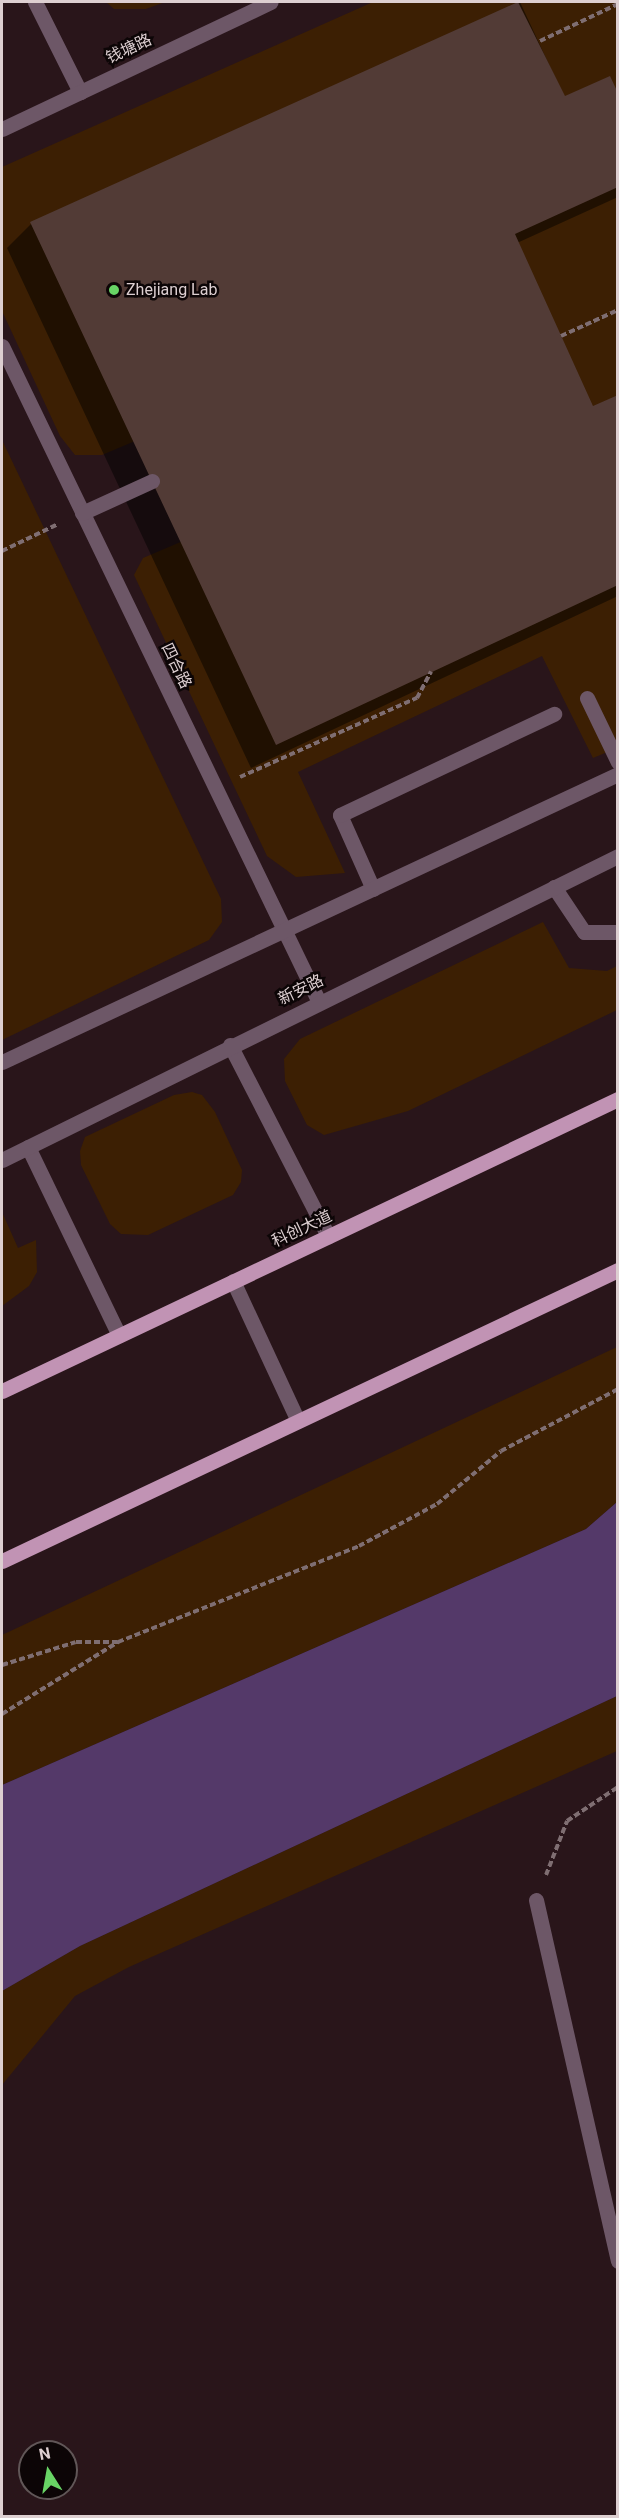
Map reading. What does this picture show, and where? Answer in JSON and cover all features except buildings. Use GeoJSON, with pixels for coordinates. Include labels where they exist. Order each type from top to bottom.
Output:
{"type":"FeatureCollection","features":[{"type":"Feature","properties":{"kind":"main road","name":"科创大道"},"geometry":{"type":"LineString","coordinates":[[2,1391],[618,1099]]}},
{"type":"Feature","properties":{"kind":"main road"},"geometry":{"type":"LineString","coordinates":[[2,1561],[618,1270]]}},
{"type":"Feature","properties":{"kind":"street"},"geometry":{"type":"LineString","coordinates":[[35,2],[80,92]]}},
{"type":"Feature","properties":{"kind":"street","name":"钱塘路"},"geometry":{"type":"LineString","coordinates":[[2,129],[271,2]]}},
{"type":"Feature","properties":{"kind":"street","name":"四合路"},"geometry":{"type":"LineString","coordinates":[[2,346],[319,1002]]}},
{"type":"Feature","properties":{"kind":"street"},"geometry":{"type":"LineString","coordinates":[[82,513],[152,481]]}},
{"type":"Feature","properties":{"kind":"street"},"geometry":{"type":"LineString","coordinates":[[587,698],[618,762]]}},
{"type":"Feature","properties":{"kind":"street"},"geometry":{"type":"LineString","coordinates":[[373,889],[340,815],[554,714]]}},
{"type":"Feature","properties":{"kind":"street"},"geometry":{"type":"LineString","coordinates":[[2,1062],[618,774]]}},
{"type":"Feature","properties":{"kind":"street","name":"新安路"},"geometry":{"type":"LineString","coordinates":[[2,1160],[230,1045],[618,856]]}},
{"type":"Feature","properties":{"kind":"street"},"geometry":{"type":"LineString","coordinates":[[554,886],[584,932],[618,932]]}},
{"type":"Feature","properties":{"kind":"street"},"geometry":{"type":"LineString","coordinates":[[230,1045],[328,1236]]}},
{"type":"Feature","properties":{"kind":"street"},"geometry":{"type":"LineString","coordinates":[[28,1147],[119,1335]]}},
{"type":"Feature","properties":{"kind":"street"},"geometry":{"type":"LineString","coordinates":[[233,1281],[298,1421]]}},
{"type":"Feature","properties":{"kind":"street"},"geometry":{"type":"LineString","coordinates":[[536,1900],[618,2261]]}},
{"type":"Feature","properties":{"kind":"path"},"geometry":{"type":"LineString","coordinates":[[540,42],[618,4]]}},
{"type":"Feature","properties":{"kind":"path"},"geometry":{"type":"LineString","coordinates":[[561,336],[618,310]]}},
{"type":"Feature","properties":{"kind":"path"},"geometry":{"type":"LineString","coordinates":[[2,551],[82,513]]}},
{"type":"Feature","properties":{"kind":"path"},"geometry":{"type":"LineString","coordinates":[[215,789],[417,698],[431,672]]}},
{"type":"Feature","properties":{"kind":"path"},"geometry":{"type":"LineString","coordinates":[[2,1714],[118,1642],[359,1546],[437,1504],[501,1451],[618,1389]]}},
{"type":"Feature","properties":{"kind":"path"},"geometry":{"type":"LineString","coordinates":[[2,1665],[76,1642],[118,1642]]}},
{"type":"Feature","properties":{"kind":"path"},"geometry":{"type":"LineString","coordinates":[[536,1900],[567,1821],[618,1787]]}},
{"type":"Feature","properties":{"kind":"shaded area"},"geometry":{"type":"Polygon","coordinates":[[[106,2],[165,2],[146,9],[114,9],[106,2]]]}},
{"type":"Feature","properties":{"kind":"shaded area"},"geometry":{"type":"Polygon","coordinates":[[[373,2],[617,2],[617,748],[593,758],[542,656],[298,772],[345,873],[296,877],[267,856],[134,575],[143,558],[197,535],[154,433],[102,455],[75,455],[60,436],[2,311],[2,167],[373,2]]]}},
{"type":"Feature","properties":{"kind":"shaded area"},"geometry":{"type":"Polygon","coordinates":[[[2,440],[221,899],[222,922],[209,940],[2,1040],[2,440]]]}},
{"type":"Feature","properties":{"kind":"shaded area"},"geometry":{"type":"Polygon","coordinates":[[[543,922],[569,968],[607,971],[617,966],[617,1010],[408,1111],[324,1135],[307,1125],[285,1081],[284,1059],[300,1039],[543,922]]]}},
{"type":"Feature","properties":{"kind":"shaded area"},"geometry":{"type":"Polygon","coordinates":[[[192,1092],[202,1095],[215,1112],[242,1170],[241,1182],[233,1195],[148,1235],[121,1234],[110,1224],[81,1165],[80,1151],[85,1137],[174,1095],[192,1092]]]}},
{"type":"Feature","properties":{"kind":"shaded area"},"geometry":{"type":"Polygon","coordinates":[[[2,1212],[18,1248],[36,1240],[37,1272],[29,1286],[2,1306],[2,1212]]]}},
{"type":"Feature","properties":{"kind":"shaded area"},"geometry":{"type":"Polygon","coordinates":[[[617,1347],[617,1502],[586,1529],[2,1785],[2,1635],[617,1347]]]}},
{"type":"Feature","properties":{"kind":"shaded area"},"geometry":{"type":"Polygon","coordinates":[[[617,1502],[617,1696],[80,1946],[2,1991],[2,1785],[586,1529],[617,1502]]]}},
{"type":"Feature","properties":{"kind":"shaded area"},"geometry":{"type":"Polygon","coordinates":[[[617,1696],[617,1751],[129,1967],[75,1996],[2,2085],[2,1991],[80,1946],[617,1696]]]}},
{"type":"Feature","properties":{"kind":"place","name":"Zhejiang Lab"},"geometry":{"type":"Point","coordinates":[114,290]}}]}
